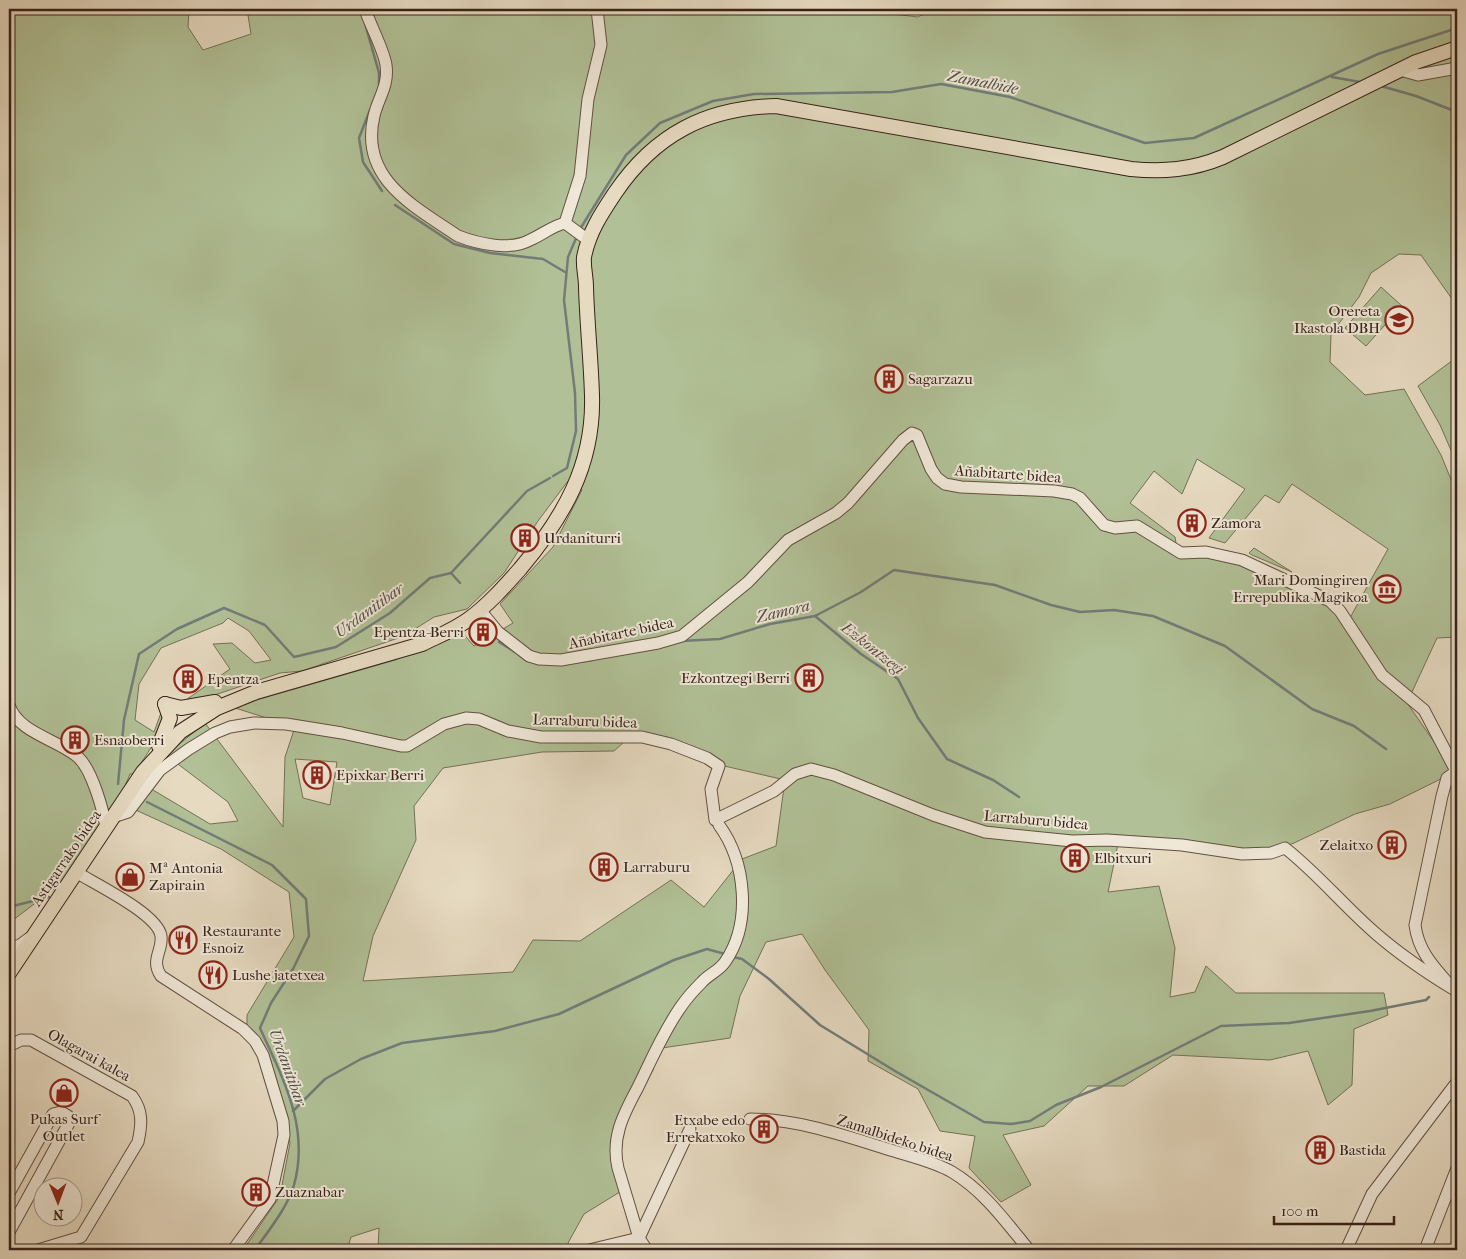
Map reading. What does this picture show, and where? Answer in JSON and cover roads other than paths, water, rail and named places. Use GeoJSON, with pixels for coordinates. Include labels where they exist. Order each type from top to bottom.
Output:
{"type":"FeatureCollection","features":[{"type":"Feature","properties":{"kind":"main road","name":"Astigarrako bidea"},"geometry":{"type":"LineString","coordinates":[[11,966],[110,822],[149,771],[162,746],[185,720],[215,702],[422,644],[448,632],[480,610],[515,574],[556,523],[568,501],[586,452],[592,418],[587,276],[584,265],[588,235],[607,203],[634,167],[670,136],[704,118],[734,109],[776,106],[798,108],[1131,169],[1172,170],[1199,166],[1223,157],[1400,70],[1437,54],[1457,48]]}},
{"type":"Feature","properties":{"kind":"main road","name":"Astigarrako bidea"},"geometry":{"type":"LineString","coordinates":[[185,720],[256,692]]}},
{"type":"Feature","properties":{"kind":"main road"},"geometry":{"type":"LineString","coordinates":[[162,746],[170,718],[165,704],[181,708],[215,702]]}},
{"type":"Feature","properties":{"kind":"street"},"geometry":{"type":"LineString","coordinates":[[365,9],[386,64],[387,84],[374,113],[371,130],[372,154],[377,167],[399,195],[458,236],[496,244],[520,245],[567,224]]}},
{"type":"Feature","properties":{"kind":"street"},"geometry":{"type":"LineString","coordinates":[[567,224],[580,176],[588,99],[601,45],[597,9]]}},
{"type":"Feature","properties":{"kind":"street"},"geometry":{"type":"LineString","coordinates":[[1400,70],[1418,75],[1457,68]]}},
{"type":"Feature","properties":{"kind":"street"},"geometry":{"type":"LineString","coordinates":[[567,224],[588,235]]}},
{"type":"Feature","properties":{"kind":"street","name":"Añabitarte bidea"},"geometry":{"type":"LineString","coordinates":[[480,610],[498,632],[529,656],[539,659],[561,660],[658,643],[682,636],[748,582],[788,540],[836,513],[848,503],[903,440],[912,433],[917,435],[937,478],[945,484],[961,487],[1054,491],[1072,494],[1080,498],[1104,525],[1116,528],[1137,526],[1181,552],[1206,552],[1242,560],[1330,601],[1340,611],[1382,674],[1424,710],[1456,771]]}},
{"type":"Feature","properties":{"kind":"street"},"geometry":{"type":"LineString","coordinates":[[9,705],[17,720],[78,758],[93,784],[104,813],[110,822]]}},
{"type":"Feature","properties":{"kind":"street","name":"Larraburu bidea"},"geometry":{"type":"LineString","coordinates":[[110,822],[128,812],[149,771],[160,770],[189,748],[215,733],[230,727],[254,723],[286,724],[342,733],[401,746],[416,741],[444,724],[466,718],[479,719],[508,731],[541,736],[642,737],[671,744],[707,758],[719,766],[711,789],[715,820],[774,791],[796,774],[811,770],[834,774],[933,815],[984,832],[1072,840],[1182,845],[1242,854],[1271,852],[1285,848],[1311,868],[1374,932],[1456,994]]}},
{"type":"Feature","properties":{"kind":"street"},"geometry":{"type":"LineString","coordinates":[[1456,771],[1447,778],[1442,796],[1415,925],[1417,940],[1426,958],[1456,994]]}},
{"type":"Feature","properties":{"kind":"street"},"geometry":{"type":"LineString","coordinates":[[647,1250],[640,1238],[616,1158],[616,1134],[666,1030],[681,1006],[703,980],[724,964],[736,940],[741,917],[740,875],[731,845],[719,825]]}},
{"type":"Feature","properties":{"kind":"street"},"geometry":{"type":"LineString","coordinates":[[76,872],[151,919],[160,932],[161,943],[156,959],[156,968],[164,979],[244,1029],[255,1041],[263,1055],[283,1121],[283,1142],[270,1199],[234,1250]]}},
{"type":"Feature","properties":{"kind":"street"},"geometry":{"type":"LineString","coordinates":[[9,949],[20,945],[33,936]]}},
{"type":"Feature","properties":{"kind":"street","name":"Olagarai kalea"},"geometry":{"type":"LineString","coordinates":[[9,1046],[21,1040],[31,1040],[132,1096],[139,1106],[142,1124],[138,1142],[81,1237],[38,1250]]}},
{"type":"Feature","properties":{"kind":"street"},"geometry":{"type":"LineString","coordinates":[[1346,1250],[1372,1194],[1457,1082]]}},
{"type":"Feature","properties":{"kind":"street"},"geometry":{"type":"LineString","coordinates":[[9,1193],[53,1114],[60,1112],[68,1116],[69,1123],[9,1232]]}},
{"type":"Feature","properties":{"kind":"street","name":"Zamalbideko bidea"},"geometry":{"type":"LineString","coordinates":[[750,1119],[776,1119],[844,1135],[931,1162],[952,1172],[996,1209],[1029,1250]]}},
{"type":"Feature","properties":{"kind":"street"},"geometry":{"type":"LineString","coordinates":[[640,1238],[690,1129]]}},
{"type":"Feature","properties":{"kind":"street"},"geometry":{"type":"LineString","coordinates":[[1425,1250],[1457,1168]]}},
{"type":"Feature","properties":{"kind":"street"},"geometry":{"type":"LineString","coordinates":[[589,1250],[640,1238]]}},
{"type":"Feature","properties":{"kind":"waterway"},"geometry":{"type":"LineString","coordinates":[[364,20],[379,73],[379,87]]}},
{"type":"Feature","properties":{"kind":"waterway","name":"Zamalbide"},"geometry":{"type":"LineString","coordinates":[[580,229],[626,155],[660,123],[713,101],[754,94],[892,92],[941,84],[1010,97],[1145,143],[1194,138],[1378,54],[1457,28]]}},
{"type":"Feature","properties":{"kind":"waterway"},"geometry":{"type":"LineString","coordinates":[[1332,77],[1360,82]]}},
{"type":"Feature","properties":{"kind":"waterway"},"geometry":{"type":"LineString","coordinates":[[1381,86],[1416,96],[1457,112]]}},
{"type":"Feature","properties":{"kind":"waterway"},"geometry":{"type":"LineString","coordinates":[[370,110],[359,138],[363,162],[382,191]]}},
{"type":"Feature","properties":{"kind":"waterway"},"geometry":{"type":"LineString","coordinates":[[395,205],[454,244],[490,253],[543,259],[565,272]]}},
{"type":"Feature","properties":{"kind":"waterway","name":"Urdanitibar"},"geometry":{"type":"LineString","coordinates":[[553,476],[567,468],[576,431],[575,393],[564,300],[568,257],[577,236]]}},
{"type":"Feature","properties":{"kind":"waterway","name":"Urdanitibar"},"geometry":{"type":"LineString","coordinates":[[118,784],[124,720],[139,654],[177,629],[224,608],[265,625],[294,657],[336,647],[390,613],[430,578],[451,573],[527,491],[550,478]]}},
{"type":"Feature","properties":{"kind":"waterway","name":"Zamora"},"geometry":{"type":"LineString","coordinates":[[681,641],[720,639],[770,624],[815,616],[861,592],[894,570],[995,585],[1051,605],[1080,612],[1114,610],[1153,616],[1225,646],[1312,709],[1354,726],[1386,749]]}},
{"type":"Feature","properties":{"kind":"waterway"},"geometry":{"type":"LineString","coordinates":[[451,573],[460,583]]}},
{"type":"Feature","properties":{"kind":"waterway","name":"Ezkontzegi"},"geometry":{"type":"LineString","coordinates":[[815,616],[861,654],[898,679],[918,718],[947,759],[993,780],[1019,797]]}},
{"type":"Feature","properties":{"kind":"waterway","name":"Zamora"},"geometry":{"type":"LineString","coordinates":[[499,642],[515,652]]}},
{"type":"Feature","properties":{"kind":"waterway","name":"Zamora"},"geometry":{"type":"LineString","coordinates":[[578,662],[592,660]]}},
{"type":"Feature","properties":{"kind":"waterway","name":"Urdanitibar"},"geometry":{"type":"LineString","coordinates":[[147,802],[272,865],[306,899],[309,936],[293,969],[271,1003],[260,1028],[292,1104],[299,1143],[298,1164],[291,1194],[277,1219],[255,1250]]}},
{"type":"Feature","properties":{"kind":"waterway"},"geometry":{"type":"LineString","coordinates":[[9,907],[49,897]]}},
{"type":"Feature","properties":{"kind":"waterway"},"geometry":{"type":"LineString","coordinates":[[293,1111],[325,1079],[361,1059],[402,1043],[495,1031],[559,1014],[674,960],[707,949],[725,954]]}},
{"type":"Feature","properties":{"kind":"waterway"},"geometry":{"type":"LineString","coordinates":[[733,957],[742,959],[769,979],[820,1025],[895,1071],[984,1122],[1011,1124],[1030,1121],[1056,1105],[1101,1087],[1221,1026],[1289,1023],[1370,1011],[1426,1000],[1429,997]]}},
{"type":"Feature","properties":{"kind":"place","name":"Orereta Ikastola DBH"},"geometry":{"type":"Point","coordinates":[1399,320]}},
{"type":"Feature","properties":{"kind":"place","name":"Sagarzazu"},"geometry":{"type":"Point","coordinates":[889,379]}},
{"type":"Feature","properties":{"kind":"place","name":"Zamora"},"geometry":{"type":"Point","coordinates":[1192,523]}},
{"type":"Feature","properties":{"kind":"place","name":"Urdaniturri"},"geometry":{"type":"Point","coordinates":[525,538]}},
{"type":"Feature","properties":{"kind":"place","name":"Mari Domingiren Errepublika Magikoa"},"geometry":{"type":"Point","coordinates":[1387,589]}},
{"type":"Feature","properties":{"kind":"place","name":"Epentza-Berri"},"geometry":{"type":"Point","coordinates":[483,632]}},
{"type":"Feature","properties":{"kind":"place","name":"Ezkontzegi Berri"},"geometry":{"type":"Point","coordinates":[809,678]}},
{"type":"Feature","properties":{"kind":"place","name":"Epentza"},"geometry":{"type":"Point","coordinates":[188,679]}},
{"type":"Feature","properties":{"kind":"place","name":"Esnaoberri"},"geometry":{"type":"Point","coordinates":[75,740]}},
{"type":"Feature","properties":{"kind":"place","name":"Epixkar Berri"},"geometry":{"type":"Point","coordinates":[317,775]}},
{"type":"Feature","properties":{"kind":"place","name":"Zelaitxo"},"geometry":{"type":"Point","coordinates":[1392,845]}},
{"type":"Feature","properties":{"kind":"place","name":"Elbitxuri"},"geometry":{"type":"Point","coordinates":[1075,858]}},
{"type":"Feature","properties":{"kind":"place","name":"Larraburu"},"geometry":{"type":"Point","coordinates":[604,867]}},
{"type":"Feature","properties":{"kind":"place","name":"Mª Antonia Zapirain"},"geometry":{"type":"Point","coordinates":[130,877]}},
{"type":"Feature","properties":{"kind":"place","name":"Restaurante Esnoiz"},"geometry":{"type":"Point","coordinates":[183,940]}},
{"type":"Feature","properties":{"kind":"place","name":"Lushe jatetxea"},"geometry":{"type":"Point","coordinates":[213,975]}},
{"type":"Feature","properties":{"kind":"place","name":"Pukas Surf Outlet"},"geometry":{"type":"Point","coordinates":[64,1093]}},
{"type":"Feature","properties":{"kind":"place","name":"Etxabe edo Errekatxoko"},"geometry":{"type":"Point","coordinates":[764,1129]}},
{"type":"Feature","properties":{"kind":"place","name":"Bastida"},"geometry":{"type":"Point","coordinates":[1320,1150]}},
{"type":"Feature","properties":{"kind":"place","name":"Zuaznabar"},"geometry":{"type":"Point","coordinates":[256,1192]}}]}
